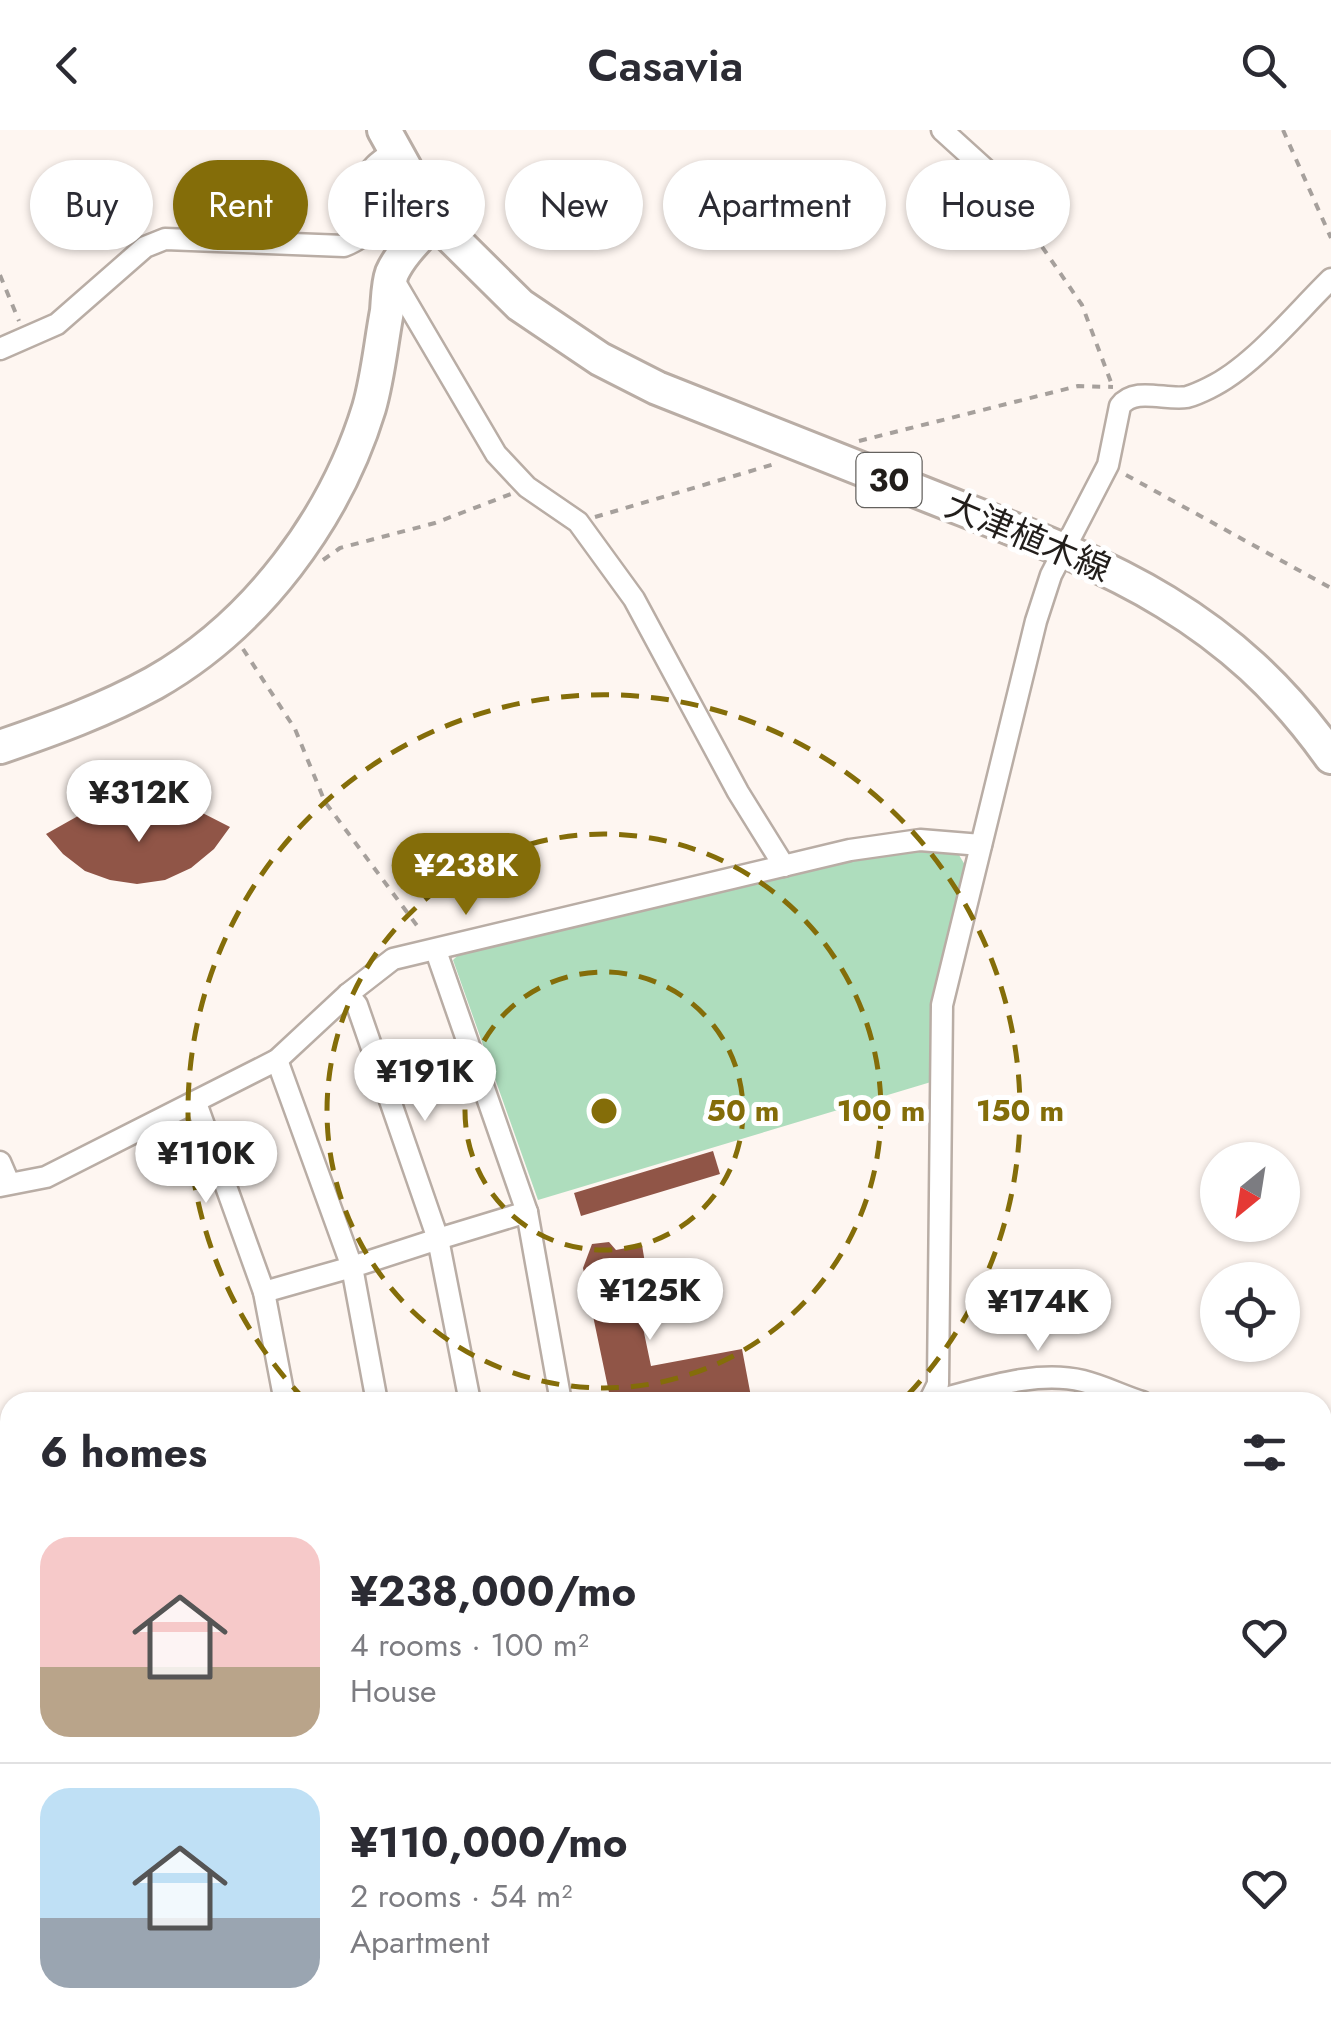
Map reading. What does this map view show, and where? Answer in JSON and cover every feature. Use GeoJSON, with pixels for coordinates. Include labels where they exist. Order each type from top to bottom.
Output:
{"type":"FeatureCollection","features":[{"type":"Feature","properties":{"kind":"main road"},"geometry":{"type":"LineString","coordinates":[[0,748],[118,702],[159,680],[230,627],[294,559],[325,509],[352,453],[369,406],[391,276],[407,250]]}},
{"type":"Feature","properties":{"kind":"main road","name":"大津植木線"},"geometry":{"type":"LineString","coordinates":[[464,250],[520,306],[600,360],[657,388],[1064,549],[1146,588],[1219,637],[1259,672],[1331,758]]}},
{"type":"Feature","properties":{"kind":"street"},"geometry":{"type":"LineString","coordinates":[[942,130],[975,160]]}},
{"type":"Feature","properties":{"kind":"street"},"geometry":{"type":"LineString","coordinates":[[0,349],[56,324],[144,247],[165,239],[344,246],[362,239],[371,224],[364,183],[389,140]]}},
{"type":"Feature","properties":{"kind":"street"},"geometry":{"type":"LineString","coordinates":[[391,276],[496,454],[527,487],[578,522],[634,599],[738,792],[784,866]]}},
{"type":"Feature","properties":{"kind":"street"},"geometry":{"type":"LineString","coordinates":[[934,1392],[938,1384],[942,1226],[942,1005],[1036,621],[1064,549],[1108,465],[1120,406],[1125,400],[1136,396],[1186,397],[1212,386],[1245,362],[1331,279]]}},
{"type":"Feature","properties":{"kind":"street"},"geometry":{"type":"LineString","coordinates":[[0,1162],[5,1184],[46,1177],[196,1102],[277,1060],[348,994],[394,959],[850,850],[920,840],[981,845]]}},
{"type":"Feature","properties":{"kind":"street"},"geometry":{"type":"LineString","coordinates":[[436,951],[527,1212],[559,1392]]}},
{"type":"Feature","properties":{"kind":"street"},"geometry":{"type":"LineString","coordinates":[[348,994],[358,1004],[438,1239],[468,1392]]}},
{"type":"Feature","properties":{"kind":"street"},"geometry":{"type":"LineString","coordinates":[[277,1060],[352,1267],[375,1392]]}},
{"type":"Feature","properties":{"kind":"street"},"geometry":{"type":"LineString","coordinates":[[196,1102],[264,1292],[283,1392]]}},
{"type":"Feature","properties":{"kind":"street"},"geometry":{"type":"LineString","coordinates":[[264,1292],[527,1212]]}},
{"type":"Feature","properties":{"kind":"street"},"geometry":{"type":"LineString","coordinates":[[973,1392],[1026,1380],[1056,1378],[1083,1381],[1114,1392]]}},
{"type":"Feature","properties":{"kind":"path"},"geometry":{"type":"LineString","coordinates":[[1283,130],[1331,238]]}},
{"type":"Feature","properties":{"kind":"path"},"geometry":{"type":"LineString","coordinates":[[1044,250],[1082,305],[1113,387]]}},
{"type":"Feature","properties":{"kind":"path"},"geometry":{"type":"LineString","coordinates":[[0,275],[26,340]]}},
{"type":"Feature","properties":{"kind":"path"},"geometry":{"type":"LineString","coordinates":[[1108,465],[1331,588]]}},
{"type":"Feature","properties":{"kind":"path"},"geometry":{"type":"LineString","coordinates":[[313,568],[340,548],[435,523],[527,487]]}},
{"type":"Feature","properties":{"kind":"path"},"geometry":{"type":"LineString","coordinates":[[230,627],[295,728],[325,802],[436,951]]}},
{"type":"Feature","properties":{"kind":"green space"},"geometry":{"type":"Polygon","coordinates":[[[921,847],[959,855],[968,870],[934,1003],[931,1082],[538,1200],[453,960],[460,953],[854,859],[921,847]]]}},
{"type":"Feature","properties":{"kind":"building"},"geometry":{"type":"Polygon","coordinates":[[[181,802],[230,827],[214,849],[191,868],[165,880],[137,884],[85,871],[46,834],[94,807],[114,822],[138,829],[164,821],[181,802]]]}},
{"type":"Feature","properties":{"kind":"building"},"geometry":{"type":"Polygon","coordinates":[[[713,1151],[720,1174],[581,1216],[574,1193],[713,1151]]]}},
{"type":"Feature","properties":{"kind":"building"},"geometry":{"type":"Polygon","coordinates":[[[609,1242],[616,1250],[642,1245],[645,1263],[630,1266],[651,1366],[742,1349],[750,1392],[609,1392],[583,1268],[592,1244],[609,1242]]]}}]}
